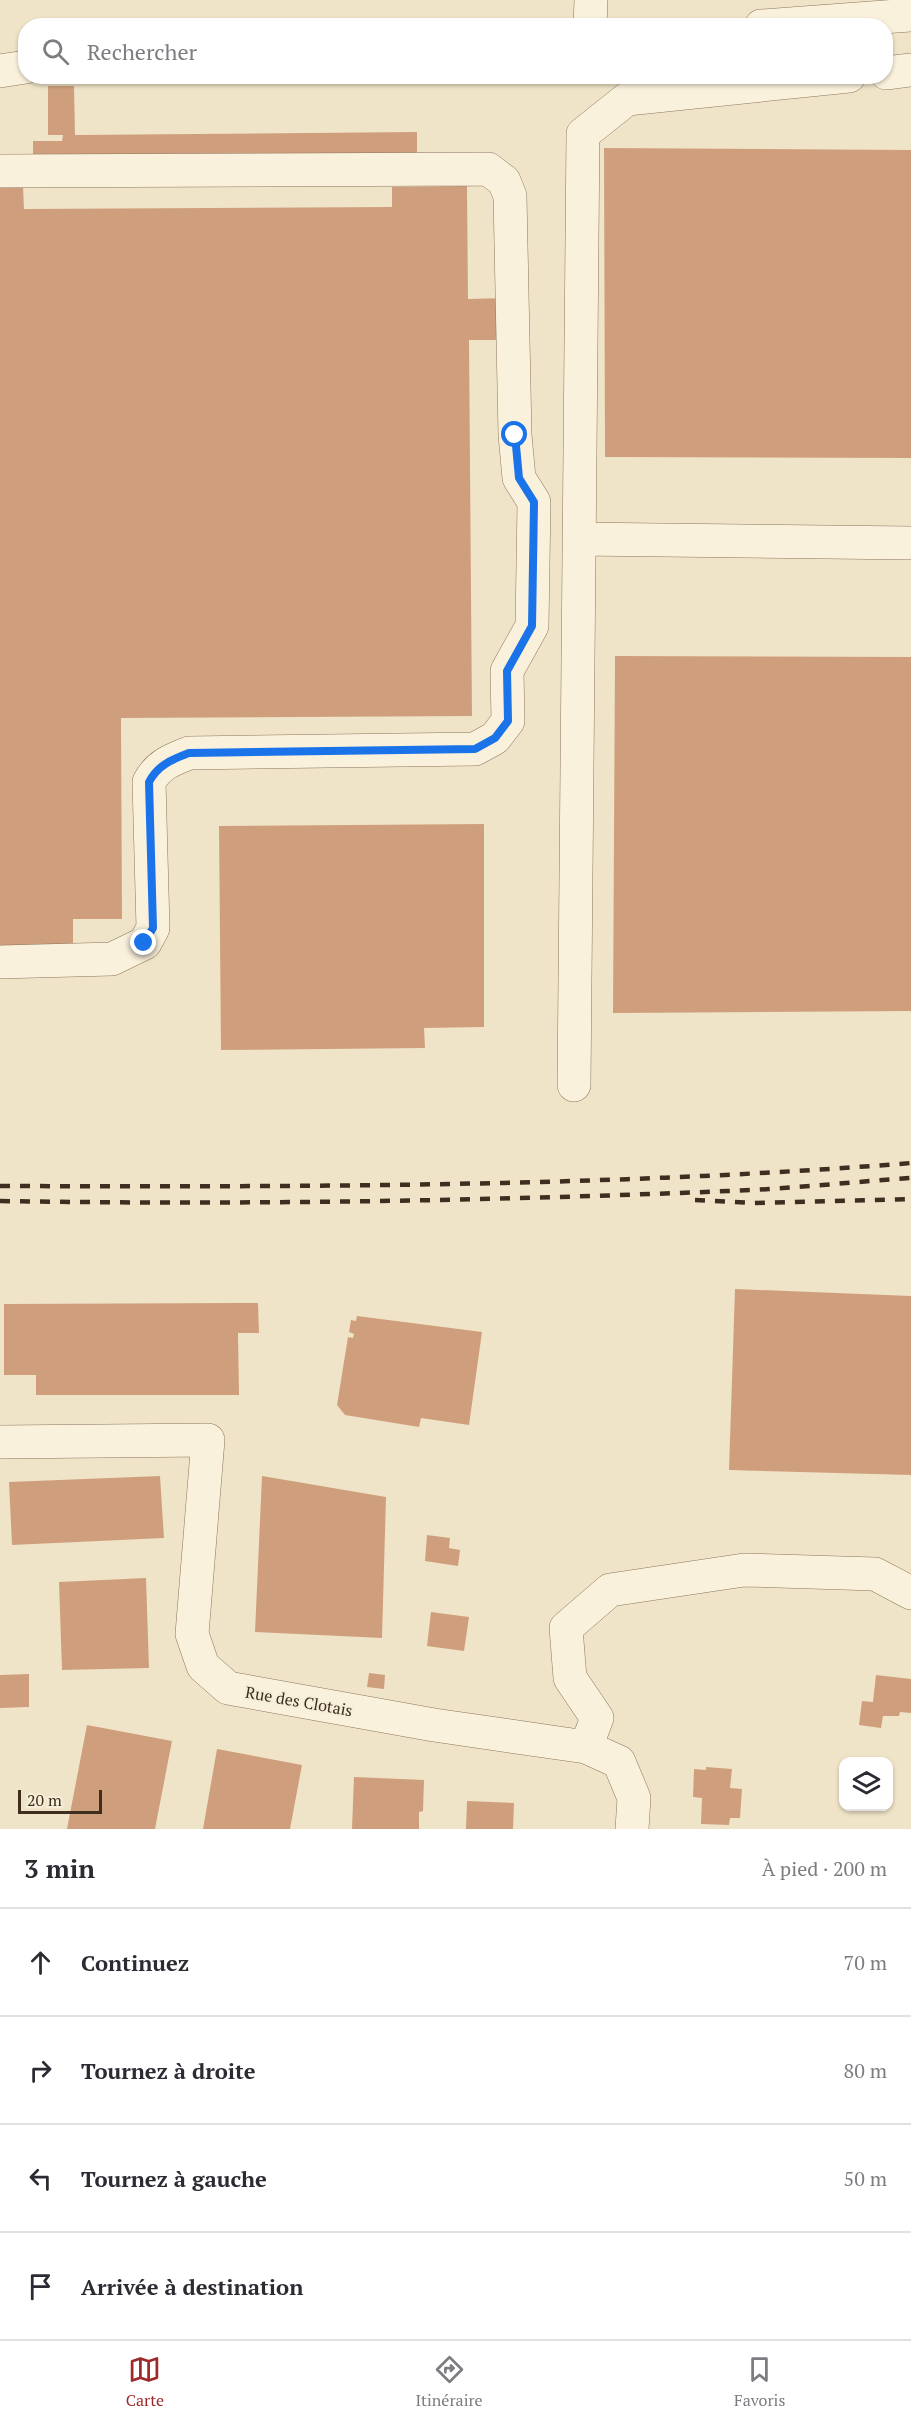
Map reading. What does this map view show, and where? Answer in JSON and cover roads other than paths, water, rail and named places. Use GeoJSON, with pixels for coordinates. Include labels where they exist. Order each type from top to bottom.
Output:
{"type":"FeatureCollection","features":[{"type":"Feature","properties":{"kind":"street"},"geometry":{"type":"LineString","coordinates":[[590,18],[591,0]]}},
{"type":"Feature","properties":{"kind":"street"},"geometry":{"type":"LineString","coordinates":[[870,18],[911,15]]}},
{"type":"Feature","properties":{"kind":"street"},"geometry":{"type":"LineString","coordinates":[[0,71],[18,68]]}},
{"type":"Feature","properties":{"kind":"street"},"geometry":{"type":"LineString","coordinates":[[893,72],[911,70]]}},
{"type":"Feature","properties":{"kind":"street"},"geometry":{"type":"LineString","coordinates":[[574,1085],[582,134],[627,99],[772,84]]}},
{"type":"Feature","properties":{"kind":"street"},"geometry":{"type":"LineString","coordinates":[[0,171],[488,169],[504,181],[510,196],[515,435],[519,478],[534,502],[532,626],[507,671],[508,721],[495,738],[475,749],[189,753],[169,761],[156,770],[149,782],[153,928],[144,943],[112,959],[0,962]]}},
{"type":"Feature","properties":{"kind":"street"},"geometry":{"type":"LineString","coordinates":[[579,539],[911,543]]}},
{"type":"Feature","properties":{"kind":"street","name":"Rue des Clotais"},"geometry":{"type":"LineString","coordinates":[[0,1442],[208,1440],[192,1634],[203,1666],[228,1688],[434,1725],[586,1747],[619,1762],[634,1798],[632,1829]]}},
{"type":"Feature","properties":{"kind":"street"},"geometry":{"type":"LineString","coordinates":[[586,1747],[597,1718],[570,1678],[566,1628],[610,1590],[744,1570],[875,1574],[911,1593]]}},
{"type":"Feature","properties":{"kind":"railway"},"geometry":{"type":"LineString","coordinates":[[0,1186],[456,1184],[684,1177],[911,1163]]}},
{"type":"Feature","properties":{"kind":"railway"},"geometry":{"type":"LineString","coordinates":[[0,1201],[273,1202],[546,1197],[751,1190],[911,1178]]}},
{"type":"Feature","properties":{"kind":"railway"},"geometry":{"type":"LineString","coordinates":[[695,1200],[754,1203],[911,1199]]}}]}
